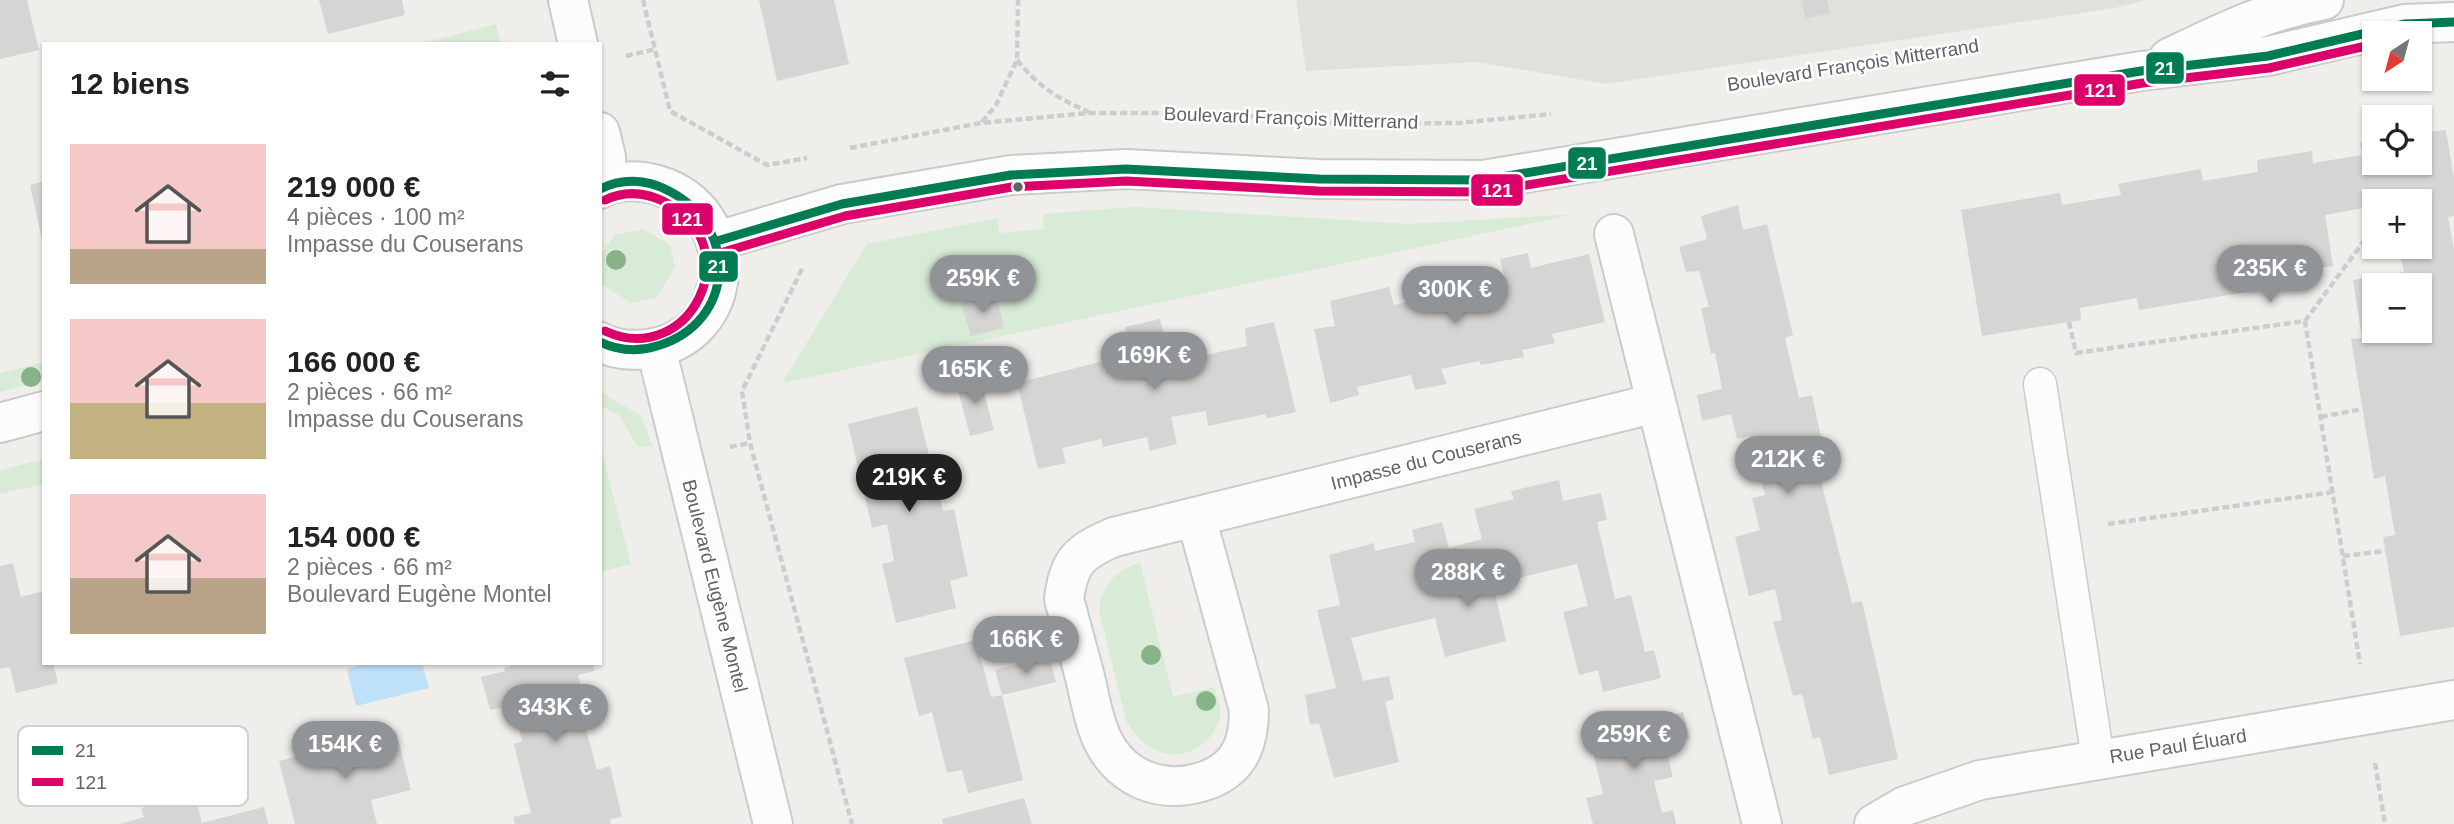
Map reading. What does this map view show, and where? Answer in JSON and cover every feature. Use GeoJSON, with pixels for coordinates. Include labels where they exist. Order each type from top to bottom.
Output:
{"type":"FeatureCollection","features":[{"type":"Feature","properties":{"kind":"street"},"geometry":{"type":"LineString","coordinates":[[568,0],[578,42]]}},
{"type":"Feature","properties":{"kind":"street"},"geometry":{"type":"LineString","coordinates":[[2141,71],[2250,20],[2291,6],[2324,0]]}},
{"type":"Feature","properties":{"kind":"street"},"geometry":{"type":"LineString","coordinates":[[717,241],[842,204],[1011,175],[1126,169],[1319,179],[1483,180],[2141,71],[2268,56],[2405,24],[2454,22]]}},
{"type":"Feature","properties":{"kind":"street"},"geometry":{"type":"LineString","coordinates":[[602,139],[607,157],[604,187],[641,181],[673,190],[701,211],[717,241],[720,276],[710,308],[688,334],[656,348],[631,351],[602,343]]}},
{"type":"Feature","properties":{"kind":"street"},"geometry":{"type":"LineString","coordinates":[[1614,234],[1762,824]]}},
{"type":"Feature","properties":{"kind":"street","name":"Boulevard Eugène Montel"},"geometry":{"type":"LineString","coordinates":[[656,348],[773,824]]}},
{"type":"Feature","properties":{"kind":"street","name":"Impasse du Couserans"},"geometry":{"type":"LineString","coordinates":[[1196,517],[1248,710],[1248,733],[1242,752],[1230,767],[1211,779],[1176,788],[1145,781],[1129,772],[1106,746],[1098,729],[1064,599],[1067,577],[1076,559],[1092,547],[1114,537],[1656,403]]}},
{"type":"Feature","properties":{"kind":"street"},"geometry":{"type":"LineString","coordinates":[[0,423],[42,412]]}},
{"type":"Feature","properties":{"kind":"street","name":"Rue Paul Éluard"},"geometry":{"type":"LineString","coordinates":[[1889,815],[1980,780],[2454,700]]}},
{"type":"Feature","properties":{"kind":"lane"},"geometry":{"type":"LineString","coordinates":[[2040,384],[2098,759]]}},
{"type":"Feature","properties":{"kind":"path"},"geometry":{"type":"LineString","coordinates":[[643,0],[670,111],[766,165],[819,155]]}},
{"type":"Feature","properties":{"kind":"path"},"geometry":{"type":"LineString","coordinates":[[981,123],[996,105],[1017,60],[1018,0]]}},
{"type":"Feature","properties":{"kind":"path"},"geometry":{"type":"LineString","coordinates":[[1017,60],[1037,84],[1090,113]]}},
{"type":"Feature","properties":{"kind":"path","name":"Boulevard François Mitterrand"},"geometry":{"type":"LineString","coordinates":[[844,149],[981,123],[1090,113],[1214,113],[1342,124],[1459,122],[1556,113]]}},
{"type":"Feature","properties":{"kind":"path"},"geometry":{"type":"LineString","coordinates":[[807,158],[824,243],[820,258],[801,269],[742,391],[750,443],[852,824]]}},
{"type":"Feature","properties":{"kind":"path"},"geometry":{"type":"LineString","coordinates":[[2069,322],[2076,353],[2305,321],[2362,244]]}},
{"type":"Feature","properties":{"kind":"path"},"geometry":{"type":"LineString","coordinates":[[2305,321],[2385,824]]}},
{"type":"Feature","properties":{"kind":"path"},"geometry":{"type":"LineString","coordinates":[[2321,417],[2362,409]]}},
{"type":"Feature","properties":{"kind":"path"},"geometry":{"type":"LineString","coordinates":[[2062,531],[2333,492]]}},
{"type":"Feature","properties":{"kind":"path"},"geometry":{"type":"LineString","coordinates":[[2343,555],[2385,551]]}},
{"type":"Feature","properties":{"kind":"shaded area"},"geometry":{"type":"Polygon","coordinates":[[[1296,0],[2147,0],[2115,8],[1606,84],[1476,62],[1306,71],[1296,0]]]}},
{"type":"Feature","properties":{"kind":"green space"},"geometry":{"type":"Polygon","coordinates":[[[496,24],[500,42],[428,42],[496,24]]]}},
{"type":"Feature","properties":{"kind":"green space"},"geometry":{"type":"Polygon","coordinates":[[[1135,207],[1410,224],[1575,214],[782,383],[867,244],[998,218],[999,233],[1044,229],[1043,214],[1135,207]]]}},
{"type":"Feature","properties":{"kind":"green space"},"geometry":{"type":"Polygon","coordinates":[[[643,229],[670,245],[675,267],[656,298],[631,303],[602,284],[602,252],[615,235],[643,229]]]}},
{"type":"Feature","properties":{"kind":"green space"},"geometry":{"type":"Polygon","coordinates":[[[42,362],[42,382],[0,392],[0,373],[42,362]]]}},
{"type":"Feature","properties":{"kind":"green space"},"geometry":{"type":"Polygon","coordinates":[[[602,392],[641,416],[653,447],[637,446],[620,416],[602,406],[602,392]]]}},
{"type":"Feature","properties":{"kind":"green space"},"geometry":{"type":"Polygon","coordinates":[[[602,453],[631,564],[602,571],[602,453]]]}},
{"type":"Feature","properties":{"kind":"green space"},"geometry":{"type":"Polygon","coordinates":[[[42,460],[42,484],[0,494],[0,470],[42,460]]]}},
{"type":"Feature","properties":{"kind":"green space"},"geometry":{"type":"Polygon","coordinates":[[[1140,562],[1173,697],[1214,687],[1219,704],[1220,718],[1213,733],[1194,750],[1183,754],[1160,752],[1150,747],[1126,720],[1099,610],[1104,592],[1112,579],[1140,562]]]}},
{"type":"Feature","properties":{"kind":"water"},"geometry":{"type":"Polygon","coordinates":[[[361,665],[423,665],[429,688],[356,706],[347,669],[361,665]]]}},
{"type":"Feature","properties":{"kind":"building"},"geometry":{"type":"Polygon","coordinates":[[[0,0],[27,0],[39,50],[0,59],[0,0]]]}},
{"type":"Feature","properties":{"kind":"building"},"geometry":{"type":"Polygon","coordinates":[[[319,0],[402,0],[405,15],[328,34],[319,0]]]}},
{"type":"Feature","properties":{"kind":"building"},"geometry":{"type":"Polygon","coordinates":[[[759,0],[834,0],[849,64],[777,81],[759,0]]]}},
{"type":"Feature","properties":{"kind":"building"},"geometry":{"type":"Polygon","coordinates":[[[1801,0],[1827,0],[1830,13],[1806,19],[1801,0]]]}},
{"type":"Feature","properties":{"kind":"building"},"geometry":{"type":"Polygon","coordinates":[[[2446,130],[2454,179],[2454,216],[2448,217],[2454,249],[2454,627],[2400,636],[2383,537],[2395,535],[2385,476],[2374,479],[2351,339],[2362,338],[2362,343],[2432,343],[2432,273],[2398,273],[2404,272],[2401,259],[2432,259],[2432,189],[2362,189],[2362,208],[2325,215],[2333,266],[2276,275],[2277,287],[2139,310],[2137,298],[2080,308],[2081,320],[1982,336],[1961,210],[2060,193],[2062,205],[2121,195],[2118,184],[2201,169],[2203,181],[2258,172],[2257,160],[2312,151],[2313,163],[2362,155],[2362,175],[2432,175],[2432,132],[2446,130]]]}},
{"type":"Feature","properties":{"kind":"building"},"geometry":{"type":"Polygon","coordinates":[[[42,182],[42,239],[30,185],[42,182]]]}},
{"type":"Feature","properties":{"kind":"building"},"geometry":{"type":"Polygon","coordinates":[[[1738,205],[1743,230],[1767,224],[1793,335],[1785,338],[1799,398],[1812,395],[1830,479],[1821,481],[1852,603],[1862,601],[1898,759],[1829,775],[1820,737],[1813,739],[1802,694],[1793,696],[1773,622],[1782,620],[1775,589],[1749,596],[1735,537],[1760,530],[1752,498],[1765,495],[1750,436],[1737,439],[1731,414],[1702,421],[1697,395],[1722,389],[1715,353],[1711,354],[1701,308],[1709,307],[1699,271],[1686,272],[1679,247],[1707,239],[1701,216],[1738,205]]]}},
{"type":"Feature","properties":{"kind":"building"},"geometry":{"type":"Polygon","coordinates":[[[1528,253],[1531,268],[1589,254],[1605,322],[1552,334],[1555,343],[1522,350],[1524,357],[1481,365],[1479,361],[1441,369],[1447,384],[1415,390],[1411,375],[1357,387],[1359,395],[1330,403],[1314,329],[1335,326],[1330,301],[1389,287],[1394,305],[1505,279],[1500,259],[1528,253]]]}},
{"type":"Feature","properties":{"kind":"building"},"geometry":{"type":"Polygon","coordinates":[[[2362,279],[2362,338],[2353,280],[2362,279]]]}},
{"type":"Feature","properties":{"kind":"building"},"geometry":{"type":"Polygon","coordinates":[[[996,294],[1004,328],[971,336],[961,303],[996,294]]]}},
{"type":"Feature","properties":{"kind":"building"},"geometry":{"type":"Polygon","coordinates":[[[1160,319],[1166,343],[1188,338],[1193,358],[1247,346],[1245,328],[1274,322],[1296,412],[1267,418],[1266,414],[1208,426],[1206,411],[1171,417],[1177,444],[1150,451],[1147,437],[1103,447],[1101,439],[1062,448],[1066,463],[1038,469],[1017,383],[1127,355],[1130,351],[1125,327],[1160,319]]]}},
{"type":"Feature","properties":{"kind":"building"},"geometry":{"type":"Polygon","coordinates":[[[980,377],[994,430],[970,436],[956,382],[980,377]]]}},
{"type":"Feature","properties":{"kind":"building"},"geometry":{"type":"Polygon","coordinates":[[[917,407],[943,511],[954,509],[968,576],[950,581],[956,608],[896,623],[882,564],[894,561],[887,524],[872,528],[848,424],[917,407]]]}},
{"type":"Feature","properties":{"kind":"building"},"geometry":{"type":"Polygon","coordinates":[[[1559,480],[1563,501],[1601,493],[1607,520],[1597,522],[1615,599],[1631,595],[1645,652],[1654,650],[1661,678],[1603,692],[1598,670],[1579,675],[1563,612],[1588,606],[1577,564],[1493,584],[1506,641],[1445,657],[1435,618],[1351,638],[1363,681],[1389,676],[1394,699],[1385,702],[1399,762],[1334,778],[1319,723],[1310,725],[1305,695],[1336,688],[1317,610],[1340,605],[1329,555],[1374,543],[1375,551],[1415,542],[1412,530],[1442,522],[1449,548],[1482,539],[1474,509],[1514,499],[1511,491],[1559,480]]]}},
{"type":"Feature","properties":{"kind":"building"},"geometry":{"type":"Polygon","coordinates":[[[13,563],[21,597],[42,592],[42,665],[54,665],[58,683],[16,693],[10,667],[0,669],[0,566],[13,563]]]}},
{"type":"Feature","properties":{"kind":"building"},"geometry":{"type":"Polygon","coordinates":[[[976,640],[991,697],[1002,695],[1023,780],[968,793],[962,770],[947,773],[932,712],[919,716],[904,658],[976,640]]]}},
{"type":"Feature","properties":{"kind":"building"},"geometry":{"type":"Polygon","coordinates":[[[1049,656],[1056,682],[1002,695],[995,670],[1049,656]]]}},
{"type":"Feature","properties":{"kind":"building"},"geometry":{"type":"Polygon","coordinates":[[[594,665],[595,671],[578,675],[590,724],[585,726],[597,770],[610,766],[622,817],[610,819],[611,824],[515,824],[513,817],[531,813],[514,744],[522,741],[513,705],[490,710],[481,677],[505,671],[504,668],[594,665]]]}},
{"type":"Feature","properties":{"kind":"building"},"geometry":{"type":"Polygon","coordinates":[[[1683,712],[1690,739],[1665,745],[1673,777],[1654,781],[1662,813],[1673,810],[1676,824],[1593,824],[1586,798],[1603,794],[1589,736],[1683,712]]]}},
{"type":"Feature","properties":{"kind":"building"},"geometry":{"type":"Polygon","coordinates":[[[396,731],[411,790],[371,800],[377,824],[295,824],[279,761],[396,731]]]}},
{"type":"Feature","properties":{"kind":"building"},"geometry":{"type":"Polygon","coordinates":[[[1024,798],[1032,824],[943,824],[942,819],[1024,798]]]}},
{"type":"Feature","properties":{"kind":"building"},"geometry":{"type":"Polygon","coordinates":[[[198,806],[202,824],[120,824],[144,817],[141,808],[198,806]]]}},
{"type":"Feature","properties":{"kind":"building"},"geometry":{"type":"Polygon","coordinates":[[[264,807],[268,824],[202,824],[202,823],[264,807]]]}},
{"type":"Feature","properties":{"kind":"transit line","name":"21"},"geometry":{"type":"LineString","coordinates":[[717,241],[842,204],[1011,175],[1126,169],[1319,179],[1483,180],[2141,71],[2268,56],[2405,24],[2454,22]]}},
{"type":"Feature","properties":{"kind":"transit line","name":"121"},"geometry":{"type":"LineString","coordinates":[[720,253],[845,216],[1012,187],[1126,181],[1318,191],[1485,192],[2143,83],[2269,68],[2362,47]]}},
{"type":"Feature","properties":{"kind":"transit line","name":"21"},"geometry":{"type":"LineString","coordinates":[[602,188],[617,183],[642,182],[667,190],[691,206],[707,226],[717,248],[719,272],[714,295],[702,316],[683,334],[657,346],[643,349],[621,349],[602,343]]}},
{"type":"Feature","properties":{"kind":"transit line","name":"121"},"geometry":{"type":"LineString","coordinates":[[605,200],[634,194],[663,201],[690,221],[704,246],[706,272],[699,298],[684,319],[662,333],[635,338],[605,331]]}}]}
